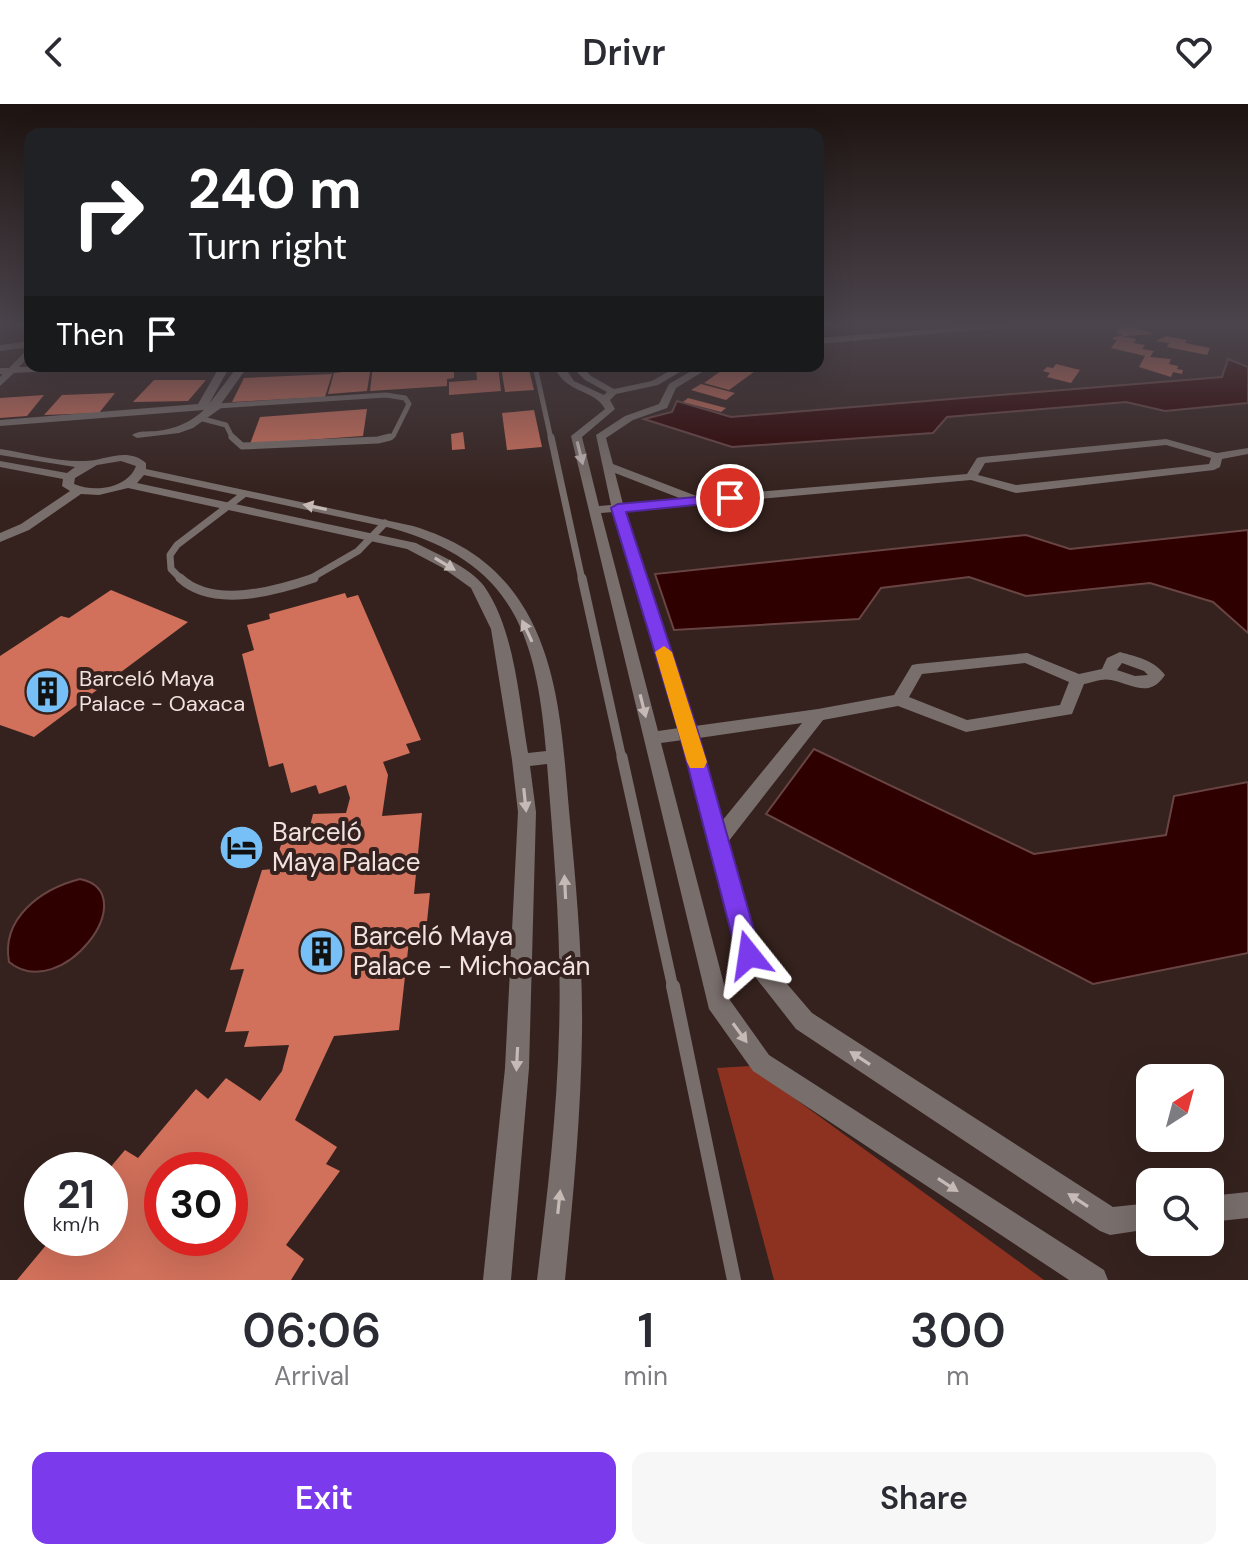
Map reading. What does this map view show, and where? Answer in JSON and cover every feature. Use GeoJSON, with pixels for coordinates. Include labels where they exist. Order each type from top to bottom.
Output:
{"type":"FeatureCollection","features":[{"type":"Feature","properties":{"kind":"street"},"geometry":{"type":"LineString","coordinates":[[208,411],[219,382]]}},
{"type":"Feature","properties":{"kind":"street"},"geometry":{"type":"LineString","coordinates":[[137,435],[181,431],[208,411],[231,382]]}},
{"type":"Feature","properties":{"kind":"street"},"geometry":{"type":"LineString","coordinates":[[570,382],[609,400]]}},
{"type":"Feature","properties":{"kind":"street"},"geometry":{"type":"LineString","coordinates":[[592,382],[609,400],[633,417]]}},
{"type":"Feature","properties":{"kind":"street"},"geometry":{"type":"LineString","coordinates":[[657,382],[609,400],[576,436],[717,1001],[761,1063],[1094,1280]]}},
{"type":"Feature","properties":{"kind":"street"},"geometry":{"type":"LineString","coordinates":[[679,382],[672,386],[663,406],[633,417],[600,437],[618,508],[689,732],[749,955],[804,1021],[1110,1221],[1136,1218]]}},
{"type":"Feature","properties":{"kind":"street"},"geometry":{"type":"LineString","coordinates":[[640,388],[665,399]]}},
{"type":"Feature","properties":{"kind":"street"},"geometry":{"type":"LineString","coordinates":[[0,423],[208,411]]}},
{"type":"Feature","properties":{"kind":"street"},"geometry":{"type":"LineString","coordinates":[[971,477],[981,460],[1166,442],[1217,456],[1248,451]]}},
{"type":"Feature","properties":{"kind":"street"},"geometry":{"type":"LineString","coordinates":[[0,452],[86,465]]}},
{"type":"Feature","properties":{"kind":"street"},"geometry":{"type":"LineString","coordinates":[[594,510],[971,477],[1016,489],[1214,467],[1217,456]]}},
{"type":"Feature","properties":{"kind":"street"},"geometry":{"type":"LineString","coordinates":[[0,464],[69,477],[86,465],[110,459],[131,459],[142,465],[142,471]]}},
{"type":"Feature","properties":{"kind":"street"},"geometry":{"type":"LineString","coordinates":[[607,466],[699,501]]}},
{"type":"Feature","properties":{"kind":"street"},"geometry":{"type":"LineString","coordinates":[[69,477],[68,486],[78,491],[102,491],[126,484],[142,471]]}},
{"type":"Feature","properties":{"kind":"street"},"geometry":{"type":"LineString","coordinates":[[142,471],[236,500]]}},
{"type":"Feature","properties":{"kind":"street"},"geometry":{"type":"LineString","coordinates":[[126,484],[236,500],[459,549],[486,568],[510,595],[537,652],[556,757],[571,997],[562,1168],[551,1280]]}},
{"type":"Feature","properties":{"kind":"street"},"geometry":{"type":"LineString","coordinates":[[0,538],[25,527],[78,491]]}},
{"type":"Feature","properties":{"kind":"street"},"geometry":{"type":"LineString","coordinates":[[378,529],[448,565],[477,586],[498,629],[521,760],[527,812],[517,1068],[497,1280]]}},
{"type":"Feature","properties":{"kind":"street"},"geometry":{"type":"LineString","coordinates":[[899,700],[917,669],[1027,658],[1078,680],[1108,673]]}},
{"type":"Feature","properties":{"kind":"street"},"geometry":{"type":"LineString","coordinates":[[652,738],[818,715],[899,700],[966,726],[1066,710],[1078,680]]}},
{"type":"Feature","properties":{"kind":"street"},"geometry":{"type":"LineString","coordinates":[[718,840],[818,715]]}},
{"type":"Feature","properties":{"kind":"street"},"geometry":{"type":"LineString","coordinates":[[521,760],[556,757]]}},
{"type":"Feature","properties":{"kind":"street"},"geometry":{"type":"LineString","coordinates":[[1224,1208],[1248,1205]]}},
{"type":"Feature","properties":{"kind":"lane"},"geometry":{"type":"LineString","coordinates":[[539,382],[690,1064],[734,1280]]}},
{"type":"Feature","properties":{"kind":"lane"},"geometry":{"type":"LineString","coordinates":[[386,395],[405,398],[409,404],[393,436],[378,440],[242,446],[235,442],[226,425],[208,411],[386,395]]}},
{"type":"Feature","properties":{"kind":"lane"},"geometry":{"type":"LineString","coordinates":[[236,500],[177,545],[170,555],[171,569],[191,588],[227,594],[277,591],[321,575],[358,551],[378,529]]}},
{"type":"Feature","properties":{"kind":"shaded area"},"geometry":{"type":"Polygon","coordinates":[[[1162,382],[1248,382],[1248,403],[1165,411],[1126,402],[947,417],[933,433],[732,447],[644,419],[672,412],[677,401],[731,417],[1162,382]]]}},
{"type":"Feature","properties":{"kind":"shaded area"},"geometry":{"type":"Polygon","coordinates":[[[1248,530],[1248,633],[1213,602],[1150,583],[1026,596],[969,577],[881,588],[859,619],[674,630],[655,574],[1026,535],[1070,549],[1248,530]]]}},
{"type":"Feature","properties":{"kind":"shaded area"},"geometry":{"type":"Polygon","coordinates":[[[814,749],[1034,854],[1166,835],[1174,796],[1248,782],[1248,953],[1093,984],[766,814],[814,749]]]}},
{"type":"Feature","properties":{"kind":"shaded area"},"geometry":{"type":"Polygon","coordinates":[[[80,879],[98,888],[104,904],[100,923],[89,942],[72,958],[51,969],[30,971],[9,962],[11,932],[27,908],[51,890],[80,879]]]}},
{"type":"Feature","properties":{"kind":"shaded area"},"geometry":{"type":"Polygon","coordinates":[[[750,1066],[1044,1280],[774,1280],[717,1068],[750,1066]]]}},
{"type":"Feature","properties":{"kind":"building"},"geometry":{"type":"Polygon","coordinates":[[[152,382],[204,382],[188,401],[133,402],[152,382]]]}},
{"type":"Feature","properties":{"kind":"building"},"geometry":{"type":"Polygon","coordinates":[[[242,382],[330,382],[325,397],[232,402],[242,382]]]}},
{"type":"Feature","properties":{"kind":"building"},"geometry":{"type":"Polygon","coordinates":[[[331,382],[368,382],[367,391],[328,394],[331,382]]]}},
{"type":"Feature","properties":{"kind":"building"},"geometry":{"type":"Polygon","coordinates":[[[371,382],[447,382],[447,386],[370,391],[371,382]]]}},
{"type":"Feature","properties":{"kind":"building"},"geometry":{"type":"Polygon","coordinates":[[[449,382],[500,382],[501,391],[449,395],[449,382]]]}},
{"type":"Feature","properties":{"kind":"building"},"geometry":{"type":"Polygon","coordinates":[[[503,382],[532,382],[534,390],[505,392],[503,382]]]}},
{"type":"Feature","properties":{"kind":"building"},"geometry":{"type":"Polygon","coordinates":[[[706,382],[740,382],[729,390],[706,382]]]}},
{"type":"Feature","properties":{"kind":"building"},"geometry":{"type":"Polygon","coordinates":[[[701,384],[735,393],[726,400],[691,390],[701,384]]]}},
{"type":"Feature","properties":{"kind":"building"},"geometry":{"type":"Polygon","coordinates":[[[115,393],[99,413],[44,415],[62,395],[115,393]]]}},
{"type":"Feature","properties":{"kind":"building"},"geometry":{"type":"Polygon","coordinates":[[[44,395],[27,416],[0,418],[0,398],[44,395]]]}},
{"type":"Feature","properties":{"kind":"building"},"geometry":{"type":"Polygon","coordinates":[[[688,398],[726,408],[721,412],[683,402],[688,398]]]}},
{"type":"Feature","properties":{"kind":"building"},"geometry":{"type":"Polygon","coordinates":[[[367,409],[363,436],[250,444],[260,417],[367,409]]]}},
{"type":"Feature","properties":{"kind":"building"},"geometry":{"type":"Polygon","coordinates":[[[534,410],[542,447],[507,450],[502,413],[534,410]]]}},
{"type":"Feature","properties":{"kind":"building"},"geometry":{"type":"Polygon","coordinates":[[[463,432],[465,449],[452,450],[451,434],[463,432]]]}},
{"type":"Feature","properties":{"kind":"building","name":"Barceló Maya Palace - Oaxaca"},"geometry":{"type":"Polygon","coordinates":[[[111,590],[188,622],[34,737],[0,725],[0,656],[61,616],[69,618],[111,590]]]}},
{"type":"Feature","properties":{"kind":"building","name":"Barceló Maya Palace - Michoacán"},"geometry":{"type":"Polygon","coordinates":[[[345,593],[347,598],[358,595],[421,740],[406,744],[410,753],[383,762],[388,775],[382,816],[422,813],[414,894],[430,893],[426,931],[410,932],[399,1030],[334,1036],[295,1120],[337,1147],[326,1164],[340,1171],[286,1245],[304,1259],[291,1280],[17,1280],[37,1256],[128,1256],[128,1152],[123,1152],[125,1150],[138,1158],[196,1089],[208,1099],[226,1078],[260,1101],[282,1071],[289,1045],[244,1047],[249,1031],[225,1032],[244,969],[230,970],[262,870],[273,869],[287,827],[310,826],[313,814],[346,813],[350,798],[346,785],[319,794],[316,785],[291,793],[283,763],[269,767],[242,654],[254,650],[247,625],[270,619],[269,614],[345,593]]]}},
{"type":"Feature","properties":{"kind":"slow traffic"},"geometry":{"type":"LineString","coordinates":[[664,652],[697,762]]}},
{"type":"Feature","properties":{"kind":"place","name":"Barceló Maya Palace - Oaxaca"},"geometry":{"type":"Point","coordinates":[48,691]}},
{"type":"Feature","properties":{"kind":"place","name":"Barceló Maya Palace"},"geometry":{"type":"Point","coordinates":[241,847]}},
{"type":"Feature","properties":{"kind":"place","name":"Barceló Maya Palace - Michoacán"},"geometry":{"type":"Point","coordinates":[322,951]}},
{"type":"Feature","properties":{"kind":"route"},"geometry":{"type":"LineString","coordinates":[[730,498],[618,508],[689,732],[749,955]]}}]}
